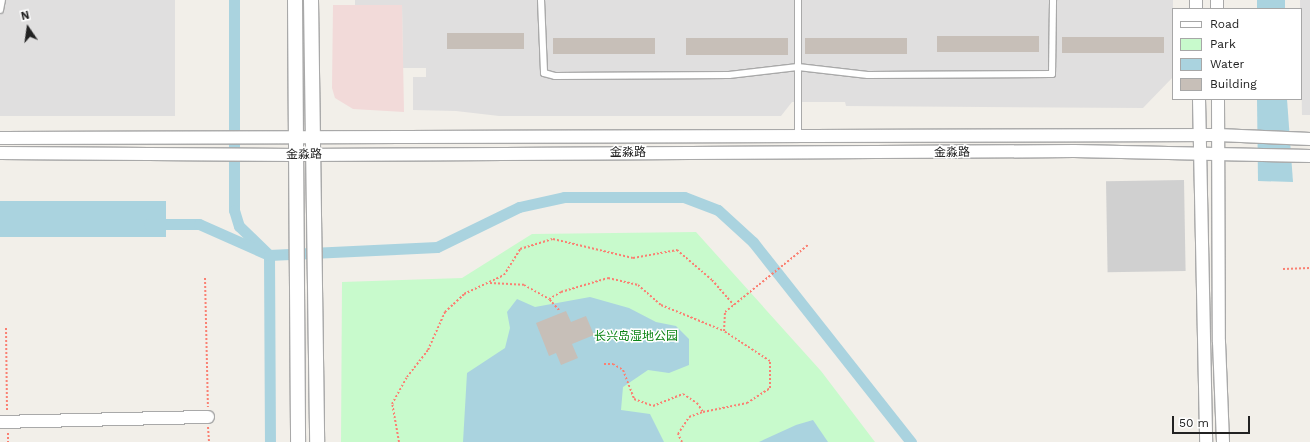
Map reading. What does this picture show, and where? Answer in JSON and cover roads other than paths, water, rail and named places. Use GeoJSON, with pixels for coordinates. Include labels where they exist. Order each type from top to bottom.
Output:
{"type":"FeatureCollection","features":[{"type":"Feature","properties":{"kind":"street"},"geometry":{"type":"LineString","coordinates":[[295,0],[298,221],[298,442]]}},
{"type":"Feature","properties":{"kind":"street"},"geometry":{"type":"LineString","coordinates":[[311,0],[317,442]]}},
{"type":"Feature","properties":{"kind":"street"},"geometry":{"type":"LineString","coordinates":[[1199,100],[1206,442]]}},
{"type":"Feature","properties":{"kind":"street"},"geometry":{"type":"LineString","coordinates":[[1218,100],[1219,342],[1223,442]]}},
{"type":"Feature","properties":{"kind":"street","name":"金淼路"},"geometry":{"type":"LineString","coordinates":[[0,138],[210,136],[1218,135],[1310,139]]}},
{"type":"Feature","properties":{"kind":"street","name":"金淼路"},"geometry":{"type":"LineString","coordinates":[[0,153],[297,155],[1219,153],[1310,156]]}},
{"type":"Feature","properties":{"kind":"street"},"geometry":{"type":"LineString","coordinates":[[4,422],[208,417]]}},
{"type":"Feature","properties":{"kind":"lane"},"geometry":{"type":"LineString","coordinates":[[0,10],[2,0]]}},
{"type":"Feature","properties":{"kind":"lane"},"geometry":{"type":"LineString","coordinates":[[542,0],[544,73],[555,76],[729,75],[798,67],[868,75],[1052,74],[1052,0]]}},
{"type":"Feature","properties":{"kind":"lane"},"geometry":{"type":"LineString","coordinates":[[798,0],[798,136]]}},
{"type":"Feature","properties":{"kind":"water"},"geometry":{"type":"Polygon","coordinates":[[[1257,0],[1285,0],[1285,8],[1257,8],[1257,0]]]}},
{"type":"Feature","properties":{"kind":"water"},"geometry":{"type":"Polygon","coordinates":[[[1257,100],[1287,100],[1293,182],[1258,181],[1257,100]]]}},
{"type":"Feature","properties":{"kind":"water"},"geometry":{"type":"Polygon","coordinates":[[[0,201],[166,201],[166,237],[0,237],[0,201]]]}},
{"type":"Feature","properties":{"kind":"water"},"geometry":{"type":"Polygon","coordinates":[[[590,297],[629,308],[656,322],[676,326],[689,339],[689,365],[669,373],[648,370],[623,387],[621,410],[650,414],[664,442],[463,442],[467,373],[505,348],[510,328],[507,312],[517,299],[535,307],[590,297]]]}},
{"type":"Feature","properties":{"kind":"water"},"geometry":{"type":"Polygon","coordinates":[[[813,420],[828,442],[759,442],[796,425],[813,420]]]}},
{"type":"Feature","properties":{"kind":"waterway"},"geometry":{"type":"LineString","coordinates":[[234,0],[234,210],[239,226],[269,255],[270,442]]}},
{"type":"Feature","properties":{"kind":"waterway"},"geometry":{"type":"LineString","coordinates":[[149,224],[199,224],[269,255],[437,247],[519,207],[564,197],[684,197],[718,210],[753,242],[911,442]]}},
{"type":"Feature","properties":{"kind":"park label","name":"长兴岛湿地公园"},"geometry":{"type":"Point","coordinates":[636,337]}}]}
